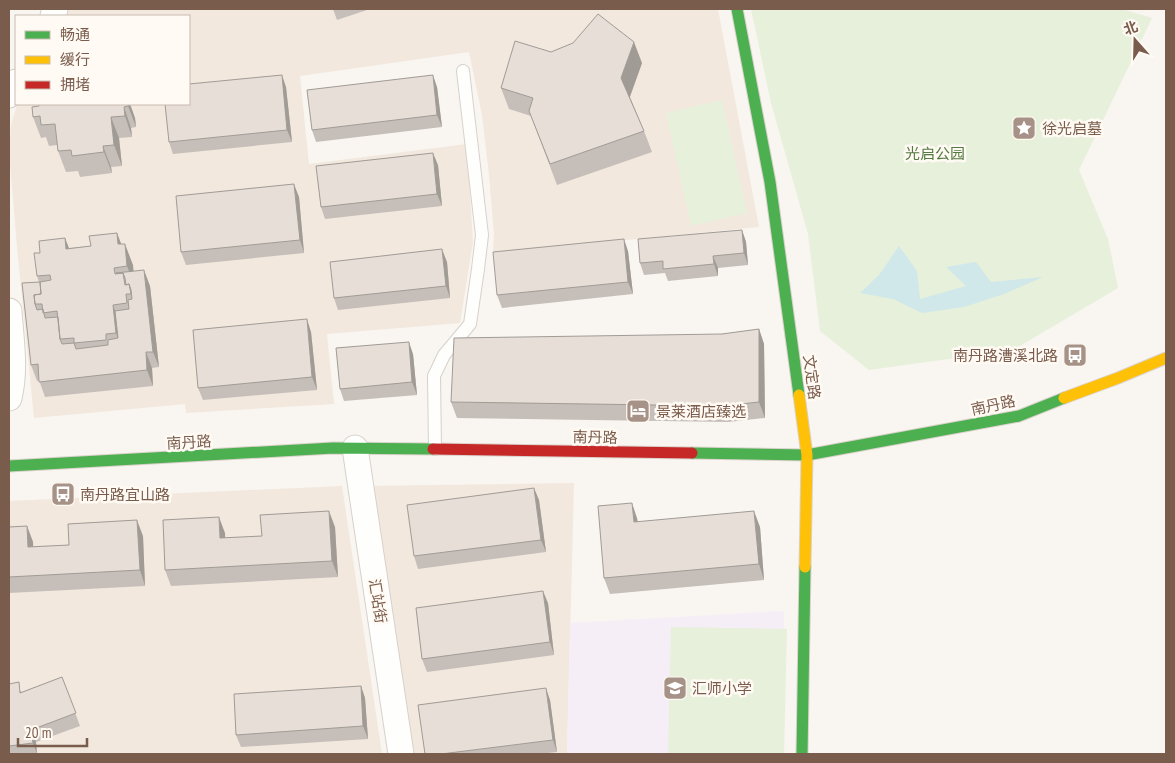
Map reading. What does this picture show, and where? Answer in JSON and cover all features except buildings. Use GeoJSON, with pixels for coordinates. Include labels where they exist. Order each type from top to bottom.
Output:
{"type":"FeatureCollection","features":[{"type":"Feature","properties":{"kind":"main road","name":"文定路"},"geometry":{"type":"LineString","coordinates":[[737,9],[770,182],[807,455],[802,754]]}},
{"type":"Feature","properties":{"kind":"main road","name":"南丹路"},"geometry":{"type":"LineString","coordinates":[[9,466],[332,448],[807,455],[1019,416],[1166,358]]}},
{"type":"Feature","properties":{"kind":"street"},"geometry":{"type":"LineString","coordinates":[[9,95],[15,84]]}},
{"type":"Feature","properties":{"kind":"street"},"geometry":{"type":"LineString","coordinates":[[9,311],[13,366],[9,398]]}},
{"type":"Feature","properties":{"kind":"street","name":"汇站街"},"geometry":{"type":"LineString","coordinates":[[355,448],[401,754]]}},
{"type":"Feature","properties":{"kind":"lane"},"geometry":{"type":"LineString","coordinates":[[435,449],[434,376],[444,355],[470,324],[482,235],[463,71]]}},
{"type":"Feature","properties":{"kind":"shaded area"},"geometry":{"type":"Polygon","coordinates":[[[65,9],[718,9],[759,227],[493,253],[494,234],[482,115],[469,52],[300,76],[309,164],[467,144],[473,242],[460,323],[327,334],[334,404],[186,413],[185,404],[34,418],[9,151],[11,125],[16,108],[18,105],[190,105],[190,15],[64,15],[65,9]]]}},
{"type":"Feature","properties":{"kind":"shaded area"},"geometry":{"type":"Polygon","coordinates":[[[574,483],[567,754],[401,754],[361,486],[574,483]]]}},
{"type":"Feature","properties":{"kind":"shaded area"},"geometry":{"type":"Polygon","coordinates":[[[342,486],[382,754],[9,754],[9,501],[342,486]]]}},
{"type":"Feature","properties":{"kind":"shaded area","name":"汇师小学"},"geometry":{"type":"Polygon","coordinates":[[[784,611],[782,754],[567,754],[570,623],[784,611]]]}},
{"type":"Feature","properties":{"kind":"green space","name":"光启公园"},"geometry":{"type":"Polygon","coordinates":[[[751,9],[1122,9],[1152,18],[1079,170],[1108,239],[1118,288],[1013,350],[869,370],[820,331],[808,234],[771,103],[751,9]]]}},
{"type":"Feature","properties":{"kind":"green space"},"geometry":{"type":"Polygon","coordinates":[[[722,100],[747,213],[691,226],[666,113],[722,100]]]}},
{"type":"Feature","properties":{"kind":"green space"},"geometry":{"type":"Polygon","coordinates":[[[671,627],[787,629],[784,754],[668,754],[671,627]]]}},
{"type":"Feature","properties":{"kind":"water"},"geometry":{"type":"Polygon","coordinates":[[[899,246],[917,271],[920,299],[966,286],[946,267],[976,262],[991,282],[1043,277],[1004,294],[964,307],[922,313],[893,299],[860,293],[879,275],[899,246]]]}},
{"type":"Feature","properties":{"kind":"traffic: fast"},"geometry":{"type":"LineString","coordinates":[[737,9],[770,182],[799,395]]}},
{"type":"Feature","properties":{"kind":"traffic: fast"},"geometry":{"type":"LineString","coordinates":[[692,453],[807,455],[1019,416],[1064,398]]}},
{"type":"Feature","properties":{"kind":"traffic: fast"},"geometry":{"type":"LineString","coordinates":[[9,466],[333,448],[433,449]]}},
{"type":"Feature","properties":{"kind":"traffic: fast"},"geometry":{"type":"LineString","coordinates":[[802,754],[805,567]]}},
{"type":"Feature","properties":{"kind":"traffic: slow"},"geometry":{"type":"LineString","coordinates":[[1064,398],[1166,358]]}},
{"type":"Feature","properties":{"kind":"traffic: slow"},"geometry":{"type":"LineString","coordinates":[[799,395],[807,455],[805,567]]}},
{"type":"Feature","properties":{"kind":"traffic: jam"},"geometry":{"type":"LineString","coordinates":[[433,449],[692,453]]}},
{"type":"Feature","properties":{"kind":"place","name":"徐光启墓"},"geometry":{"type":"Point","coordinates":[1024,128]}},
{"type":"Feature","properties":{"kind":"place","name":"南丹路漕溪北路"},"geometry":{"type":"Point","coordinates":[1075,355]}},
{"type":"Feature","properties":{"kind":"place","name":"景莱酒店臻选"},"geometry":{"type":"Point","coordinates":[638,411]}},
{"type":"Feature","properties":{"kind":"place","name":"南丹路宜山路"},"geometry":{"type":"Point","coordinates":[63,494]}},
{"type":"Feature","properties":{"kind":"place","name":"汇师小学"},"geometry":{"type":"Point","coordinates":[675,688]}}]}
